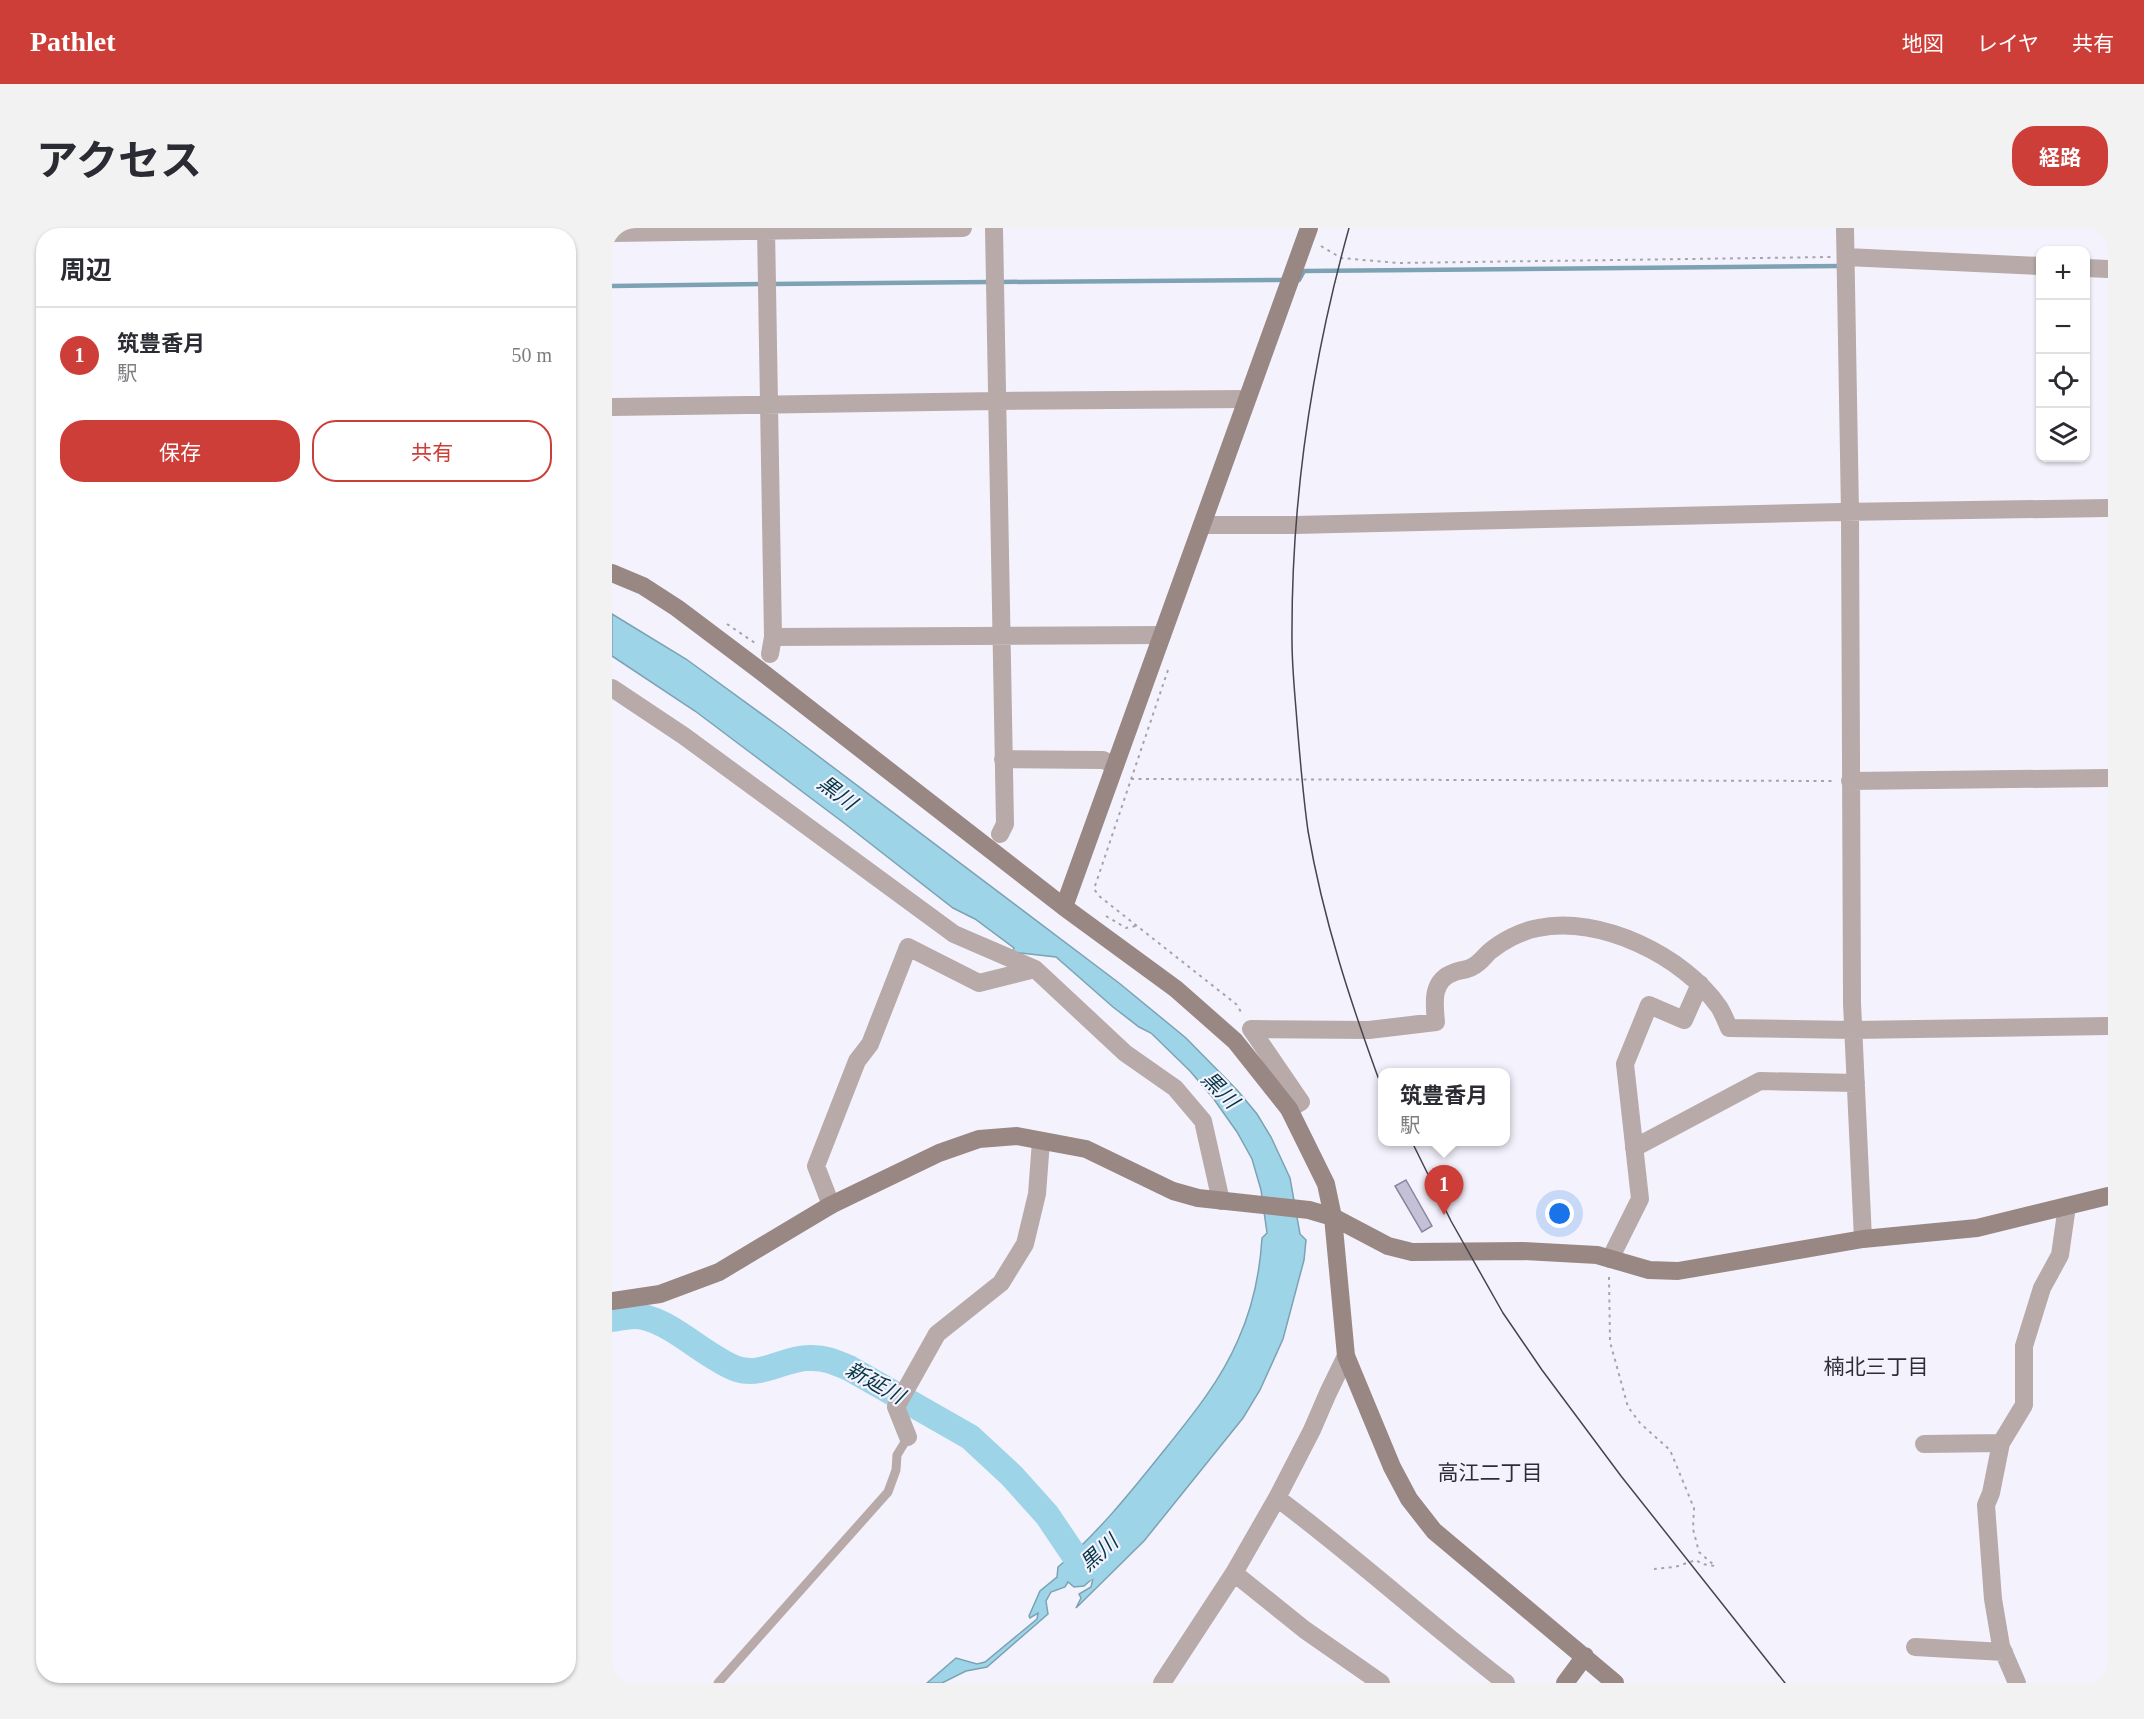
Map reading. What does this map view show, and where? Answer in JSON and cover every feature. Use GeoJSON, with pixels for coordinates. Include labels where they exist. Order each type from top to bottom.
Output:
{"type":"FeatureCollection","features":[{"type":"Feature","properties":{"kind":"street"},"geometry":{"type":"LineString","coordinates":[[612,233],[766,229],[963,228]]}},
{"type":"Feature","properties":{"kind":"street"},"geometry":{"type":"LineString","coordinates":[[994,228],[1005,824],[1000,834]]}},
{"type":"Feature","properties":{"kind":"street"},"geometry":{"type":"LineString","coordinates":[[1845,228],[1850,512],[1853,1030],[1863,1239]]}},
{"type":"Feature","properties":{"kind":"street"},"geometry":{"type":"LineString","coordinates":[[766,229],[771,646],[1000,636],[1162,635]]}},
{"type":"Feature","properties":{"kind":"street"},"geometry":{"type":"LineString","coordinates":[[1064,907],[1307,232]]}},
{"type":"Feature","properties":{"kind":"street"},"geometry":{"type":"LineString","coordinates":[[1846,257],[2036,266]]}},
{"type":"Feature","properties":{"kind":"street"},"geometry":{"type":"LineString","coordinates":[[2090,268],[2108,269]]}},
{"type":"Feature","properties":{"kind":"street"},"geometry":{"type":"LineString","coordinates":[[612,407],[1246,399]]}},
{"type":"Feature","properties":{"kind":"street"},"geometry":{"type":"LineString","coordinates":[[1202,525],[2108,508]]}},
{"type":"Feature","properties":{"kind":"street"},"geometry":{"type":"LineString","coordinates":[[612,573],[643,586],[677,608],[1064,907],[1176,989],[1235,1041],[1289,1109],[1326,1184],[1333,1217],[1346,1356],[1392,1467],[1409,1499],[1434,1531],[1615,1683]]}},
{"type":"Feature","properties":{"kind":"street"},"geometry":{"type":"LineString","coordinates":[[612,688],[684,736],[954,934],[1035,969],[1125,1053],[1175,1088],[1203,1121],[1209,1155],[1230,1203]]}},
{"type":"Feature","properties":{"kind":"street"},"geometry":{"type":"LineString","coordinates":[[1003,759],[1103,759],[1115,765]]}},
{"type":"Feature","properties":{"kind":"street"},"geometry":{"type":"LineString","coordinates":[[1850,781],[2108,778]]}},
{"type":"Feature","properties":{"kind":"street"},"geometry":{"type":"LineString","coordinates":[[1251,1029],[1369,1030],[1436,1022],[1433,999],[1445,976],[1472,968],[1509,938],[1538,928],[1580,926],[1616,935],[1656,952],[1700,984],[1720,1008],[1729,1028],[1853,1030],[2108,1026]]}},
{"type":"Feature","properties":{"kind":"street"},"geometry":{"type":"LineString","coordinates":[[831,1205],[816,1166],[857,1061],[870,1044],[908,947],[979,983],[1035,969]]}},
{"type":"Feature","properties":{"kind":"street"},"geometry":{"type":"LineString","coordinates":[[1610,1259],[1640,1199],[1625,1064],[1648,1005],[1684,1020],[1700,984]]}},
{"type":"Feature","properties":{"kind":"street"},"geometry":{"type":"LineString","coordinates":[[1251,1029],[1301,1102],[1289,1109]]}},
{"type":"Feature","properties":{"kind":"street"},"geometry":{"type":"LineString","coordinates":[[1634,1148],[1760,1081],[1856,1083]]}},
{"type":"Feature","properties":{"kind":"street"},"geometry":{"type":"LineString","coordinates":[[612,1301],[660,1294],[719,1272],[831,1205],[939,1153],[979,1140],[1017,1136],[1086,1149],[1173,1191],[1198,1198],[1309,1210],[1333,1217],[1388,1246],[1412,1252],[1524,1251],[1597,1255],[1649,1270],[1678,1271],[1863,1239],[1977,1228],[2108,1196]]}},
{"type":"Feature","properties":{"kind":"street"},"geometry":{"type":"LineString","coordinates":[[908,1437],[896,1407],[937,1334],[1001,1284],[1025,1244],[1037,1194],[1041,1141]]}},
{"type":"Feature","properties":{"kind":"street"},"geometry":{"type":"LineString","coordinates":[[2017,1683],[2004,1652],[1993,1599],[1986,1505],[1991,1492],[2001,1443],[2024,1405],[2024,1346],[2042,1288],[2060,1255],[2067,1206]]}},
{"type":"Feature","properties":{"kind":"street"},"geometry":{"type":"LineString","coordinates":[[1162,1683],[1234,1573],[1277,1498],[1346,1356]]}},
{"type":"Feature","properties":{"kind":"street"},"geometry":{"type":"LineString","coordinates":[[1924,1444],[2001,1443]]}},
{"type":"Feature","properties":{"kind":"street"},"geometry":{"type":"LineString","coordinates":[[1277,1498],[1327,1534],[1456,1645],[1506,1683]]}},
{"type":"Feature","properties":{"kind":"street"},"geometry":{"type":"LineString","coordinates":[[1234,1573],[1305,1630],[1381,1683]]}},
{"type":"Feature","properties":{"kind":"street"},"geometry":{"type":"LineString","coordinates":[[1915,1647],[2004,1652]]}},
{"type":"Feature","properties":{"kind":"street"},"geometry":{"type":"LineString","coordinates":[[1565,1683],[1585,1656]]}},
{"type":"Feature","properties":{"kind":"lane"},"geometry":{"type":"LineString","coordinates":[[718,1683],[888,1492],[896,1470],[897,1455],[908,1437]]}},
{"type":"Feature","properties":{"kind":"path"},"geometry":{"type":"LineString","coordinates":[[1307,232],[1341,258],[1398,262],[1846,257]]}},
{"type":"Feature","properties":{"kind":"path"},"geometry":{"type":"LineString","coordinates":[[1170,666],[1095,888],[1099,896],[1236,1004],[1251,1029]]}},
{"type":"Feature","properties":{"kind":"path"},"geometry":{"type":"LineString","coordinates":[[1131,779],[1850,781]]}},
{"type":"Feature","properties":{"kind":"path"},"geometry":{"type":"LineString","coordinates":[[1610,1259],[1608,1302],[1610,1342],[1628,1407],[1640,1423],[1670,1450],[1694,1508],[1693,1529],[1699,1552],[1715,1566],[1702,1564],[1696,1560],[1675,1567],[1654,1569]]}},
{"type":"Feature","properties":{"kind":"water","name":"黒川"},"geometry":{"type":"Polygon","coordinates":[[[612,614],[686,659],[785,731],[1119,983],[1186,1038],[1238,1091],[1257,1114],[1271,1137],[1290,1178],[1300,1234],[1306,1240],[1304,1260],[1283,1339],[1260,1390],[1243,1418],[1144,1541],[1076,1608],[1081,1598],[1079,1594],[1091,1587],[1093,1578],[1084,1586],[1074,1587],[1068,1582],[1065,1587],[1051,1592],[1046,1601],[1048,1614],[987,1667],[966,1671],[942,1683],[927,1683],[956,1658],[977,1664],[985,1662],[1037,1619],[1038,1613],[1030,1618],[1029,1616],[1040,1591],[1057,1577],[1058,1567],[1100,1527],[1138,1483],[1194,1412],[1223,1370],[1247,1316],[1257,1277],[1262,1238],[1267,1233],[1261,1190],[1252,1159],[1237,1132],[1190,1071],[1151,1033],[1139,1027],[1113,1007],[1056,957],[1012,952],[1014,948],[975,919],[953,908],[695,711],[612,656],[612,614]]]}},
{"type":"Feature","properties":{"kind":"building"},"geometry":{"type":"Polygon","coordinates":[[[1406,1180],[1432,1226],[1422,1232],[1395,1186],[1406,1180]]]}},
{"type":"Feature","properties":{"kind":"waterway"},"geometry":{"type":"LineString","coordinates":[[1299,280],[1304,271],[1842,266]]}},
{"type":"Feature","properties":{"kind":"waterway"},"geometry":{"type":"LineString","coordinates":[[999,282],[1284,280]]}},
{"type":"Feature","properties":{"kind":"waterway"},"geometry":{"type":"LineString","coordinates":[[771,284],[990,282]]}},
{"type":"Feature","properties":{"kind":"waterway"},"geometry":{"type":"LineString","coordinates":[[612,286],[762,284]]}},
{"type":"Feature","properties":{"kind":"waterway","name":"新延川"},"geometry":{"type":"LineString","coordinates":[[612,1319],[635,1316],[660,1323],[725,1364],[737,1369],[756,1371],[791,1361],[814,1358],[829,1360],[849,1368],[970,1437],[1012,1476],[1047,1515],[1074,1555],[1086,1568]]}},
{"type":"Feature","properties":{"kind":"tram line"},"geometry":{"type":"LineString","coordinates":[[1349,228],[1324,329],[1306,432],[1295,537],[1292,661],[1303,790],[1314,864],[1339,961],[1378,1077]]}},
{"type":"Feature","properties":{"kind":"tram line"},"geometry":{"type":"LineString","coordinates":[[1414,1146],[1451,1221],[1503,1313],[1542,1370],[1621,1476],[1785,1683]]}},
{"type":"Feature","properties":{"kind":"place","name":"筑豊香月"},"geometry":{"type":"Point","coordinates":[1444,1215]}},
{"type":"Feature","properties":{"kind":"district","name":"楠北三丁目"},"geometry":{"type":"Point","coordinates":[1876,1367]}},
{"type":"Feature","properties":{"kind":"district","name":"高江二丁目"},"geometry":{"type":"Point","coordinates":[1490,1473]}}]}
